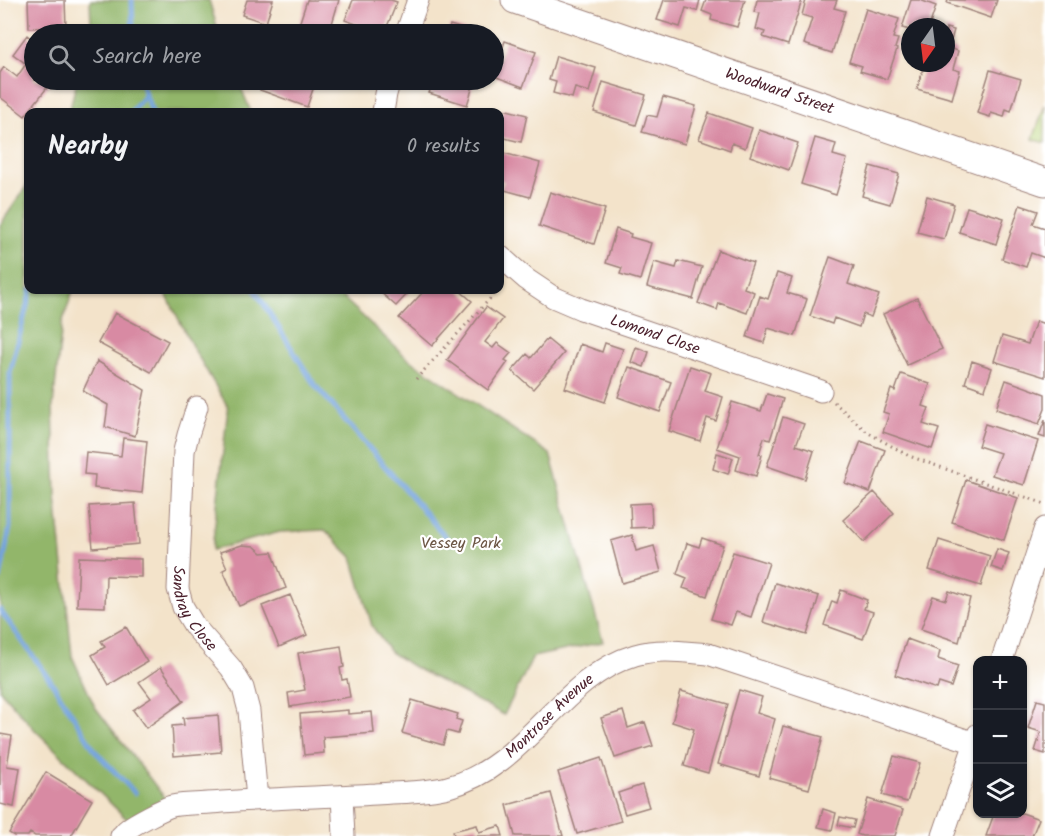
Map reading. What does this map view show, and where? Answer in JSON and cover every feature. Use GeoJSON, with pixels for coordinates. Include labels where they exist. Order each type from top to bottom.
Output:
{"type":"FeatureCollection","features":[{"type":"Feature","properties":{"kind":"street"},"geometry":{"type":"LineString","coordinates":[[409,24],[418,0]]}},
{"type":"Feature","properties":{"kind":"street","name":"Woodward Street"},"geometry":{"type":"LineString","coordinates":[[515,0],[558,7],[1045,182]]}},
{"type":"Feature","properties":{"kind":"street"},"geometry":{"type":"LineString","coordinates":[[384,108],[387,90]]}},
{"type":"Feature","properties":{"kind":"street","name":"Lomond Close"},"geometry":{"type":"LineString","coordinates":[[504,260],[526,279],[553,297],[581,309],[821,391]]}},
{"type":"Feature","properties":{"kind":"street","name":"Sandray Close"},"geometry":{"type":"LineString","coordinates":[[198,407],[184,451],[178,589],[183,607],[195,627],[231,668],[243,688],[249,711],[257,799]]}},
{"type":"Feature","properties":{"kind":"street"},"geometry":{"type":"LineString","coordinates":[[1003,656],[1045,528]]}},
{"type":"Feature","properties":{"kind":"street","name":"Montrose Avenue"},"geometry":{"type":"LineString","coordinates":[[122,836],[128,829],[171,806],[257,799],[420,791],[449,787],[477,776],[501,762],[595,674],[637,655],[662,651],[708,654],[973,738]]}},
{"type":"Feature","properties":{"kind":"street"},"geometry":{"type":"LineString","coordinates":[[943,836],[973,748]]}},
{"type":"Feature","properties":{"kind":"street"},"geometry":{"type":"LineString","coordinates":[[342,796],[344,836]]}},
{"type":"Feature","properties":{"kind":"path"},"geometry":{"type":"LineString","coordinates":[[416,379],[494,294]]}},
{"type":"Feature","properties":{"kind":"path"},"geometry":{"type":"LineString","coordinates":[[821,391],[867,432],[909,456],[1045,504]]}},
{"type":"Feature","properties":{"kind":"green space"},"geometry":{"type":"Polygon","coordinates":[[[90,0],[209,0],[216,24],[91,24],[90,0]]]}},
{"type":"Feature","properties":{"kind":"green space"},"geometry":{"type":"Polygon","coordinates":[[[74,90],[242,90],[249,108],[70,108],[74,90]]]}},
{"type":"Feature","properties":{"kind":"green space"},"geometry":{"type":"Polygon","coordinates":[[[1045,105],[1045,143],[1033,139],[1045,105]]]}},
{"type":"Feature","properties":{"kind":"green space"},"geometry":{"type":"Polygon","coordinates":[[[24,190],[24,294],[72,294],[62,324],[53,406],[56,496],[72,656],[95,707],[171,806],[134,826],[35,730],[0,690],[0,225],[24,190]]]}},
{"type":"Feature","properties":{"kind":"green space","name":"Vessey Park"},"geometry":{"type":"Polygon","coordinates":[[[166,294],[339,294],[407,358],[550,454],[603,642],[533,657],[504,715],[390,652],[372,626],[352,557],[325,530],[280,532],[212,550],[228,407],[192,346],[166,294]]]}},
{"type":"Feature","properties":{"kind":"building"},"geometry":{"type":"Polygon","coordinates":[[[28,0],[65,0],[66,24],[29,24],[28,0]]]}},
{"type":"Feature","properties":{"kind":"building"},"geometry":{"type":"Polygon","coordinates":[[[247,0],[273,0],[266,23],[242,15],[247,0]]]}},
{"type":"Feature","properties":{"kind":"building"},"geometry":{"type":"Polygon","coordinates":[[[307,0],[339,0],[332,24],[299,24],[307,0]]]}},
{"type":"Feature","properties":{"kind":"building"},"geometry":{"type":"Polygon","coordinates":[[[353,0],[397,2],[388,24],[356,24],[345,20],[353,0]]]}},
{"type":"Feature","properties":{"kind":"building"},"geometry":{"type":"Polygon","coordinates":[[[664,0],[700,0],[697,11],[686,8],[680,27],[657,20],[664,0]]]}},
{"type":"Feature","properties":{"kind":"building"},"geometry":{"type":"Polygon","coordinates":[[[706,0],[745,0],[737,27],[711,20],[712,15],[702,11],[706,0]]]}},
{"type":"Feature","properties":{"kind":"building"},"geometry":{"type":"Polygon","coordinates":[[[757,0],[802,0],[788,45],[763,37],[765,32],[756,29],[760,13],[754,12],[757,0]]]}},
{"type":"Feature","properties":{"kind":"building"},"geometry":{"type":"Polygon","coordinates":[[[806,0],[837,0],[834,8],[845,11],[832,53],[804,44],[812,18],[802,15],[806,0]]]}},
{"type":"Feature","properties":{"kind":"building"},"geometry":{"type":"Polygon","coordinates":[[[911,0],[920,0],[936,6],[932,18],[905,18],[911,0]]]}},
{"type":"Feature","properties":{"kind":"building"},"geometry":{"type":"Polygon","coordinates":[[[948,0],[997,0],[991,18],[947,3],[948,0]]]}},
{"type":"Feature","properties":{"kind":"building"},"geometry":{"type":"Polygon","coordinates":[[[866,9],[899,19],[893,38],[898,39],[895,48],[897,49],[887,79],[860,71],[862,66],[849,62],[866,9]]]}},
{"type":"Feature","properties":{"kind":"building"},"geometry":{"type":"Polygon","coordinates":[[[24,39],[24,62],[13,54],[24,39]]]}},
{"type":"Feature","properties":{"kind":"building"},"geometry":{"type":"Polygon","coordinates":[[[505,41],[536,52],[523,87],[504,80],[505,41]]]}},
{"type":"Feature","properties":{"kind":"building"},"geometry":{"type":"Polygon","coordinates":[[[556,56],[596,68],[589,92],[575,88],[572,98],[553,93],[556,82],[549,80],[556,56]]]}},
{"type":"Feature","properties":{"kind":"building"},"geometry":{"type":"Polygon","coordinates":[[[4,67],[17,77],[24,67],[24,90],[45,90],[31,108],[24,108],[24,115],[0,97],[0,73],[4,67]]]}},
{"type":"Feature","properties":{"kind":"building"},"geometry":{"type":"Polygon","coordinates":[[[990,70],[1021,79],[1011,111],[1006,109],[1004,117],[991,113],[990,117],[977,113],[990,70]]]}},
{"type":"Feature","properties":{"kind":"building"},"geometry":{"type":"Polygon","coordinates":[[[960,71],[952,99],[917,89],[922,72],[960,71]]]}},
{"type":"Feature","properties":{"kind":"building"},"geometry":{"type":"Polygon","coordinates":[[[603,82],[646,95],[636,125],[594,112],[603,82]]]}},
{"type":"Feature","properties":{"kind":"building"},"geometry":{"type":"Polygon","coordinates":[[[260,90],[313,90],[307,107],[260,90]]]}},
{"type":"Feature","properties":{"kind":"building"},"geometry":{"type":"Polygon","coordinates":[[[430,90],[472,90],[467,105],[429,93],[430,90]]]}},
{"type":"Feature","properties":{"kind":"building"},"geometry":{"type":"Polygon","coordinates":[[[663,97],[696,106],[685,144],[642,132],[647,115],[657,117],[663,97]]]}},
{"type":"Feature","properties":{"kind":"building"},"geometry":{"type":"Polygon","coordinates":[[[504,109],[527,115],[521,142],[504,138],[504,109]]]}},
{"type":"Feature","properties":{"kind":"building"},"geometry":{"type":"Polygon","coordinates":[[[709,113],[752,128],[745,148],[732,143],[730,150],[699,139],[709,113]]]}},
{"type":"Feature","properties":{"kind":"building"},"geometry":{"type":"Polygon","coordinates":[[[759,130],[798,143],[789,170],[750,156],[759,130]]]}},
{"type":"Feature","properties":{"kind":"building"},"geometry":{"type":"Polygon","coordinates":[[[815,138],[836,144],[833,155],[847,159],[836,195],[801,184],[815,138]]]}},
{"type":"Feature","properties":{"kind":"building"},"geometry":{"type":"Polygon","coordinates":[[[504,153],[540,163],[530,197],[504,190],[504,153]]]}},
{"type":"Feature","properties":{"kind":"building"},"geometry":{"type":"Polygon","coordinates":[[[870,166],[899,174],[890,204],[862,196],[870,166]]]}},
{"type":"Feature","properties":{"kind":"building"},"geometry":{"type":"Polygon","coordinates":[[[550,192],[605,209],[594,244],[539,226],[550,192]]]}},
{"type":"Feature","properties":{"kind":"building"},"geometry":{"type":"Polygon","coordinates":[[[927,196],[954,204],[944,239],[917,232],[927,196]]]}},
{"type":"Feature","properties":{"kind":"building"},"geometry":{"type":"Polygon","coordinates":[[[1020,205],[1038,211],[1033,224],[1045,228],[1045,258],[1031,253],[1026,267],[1002,259],[1020,205]]]}},
{"type":"Feature","properties":{"kind":"building"},"geometry":{"type":"Polygon","coordinates":[[[967,207],[1004,218],[996,244],[959,232],[967,207]]]}},
{"type":"Feature","properties":{"kind":"building"},"geometry":{"type":"Polygon","coordinates":[[[616,229],[631,234],[630,237],[651,243],[640,280],[620,274],[622,268],[606,263],[616,229]]]}},
{"type":"Feature","properties":{"kind":"building"},"geometry":{"type":"Polygon","coordinates":[[[718,250],[753,263],[744,288],[754,292],[747,313],[719,303],[717,310],[698,303],[718,250]]]}},
{"type":"Feature","properties":{"kind":"building"},"geometry":{"type":"Polygon","coordinates":[[[830,257],[854,266],[848,284],[879,295],[871,317],[863,314],[859,327],[834,318],[832,324],[810,316],[830,257]]]}},
{"type":"Feature","properties":{"kind":"building"},"geometry":{"type":"Polygon","coordinates":[[[678,261],[702,267],[693,299],[647,287],[654,262],[676,268],[678,261]]]}},
{"type":"Feature","properties":{"kind":"building"},"geometry":{"type":"Polygon","coordinates":[[[777,273],[792,278],[787,293],[807,299],[795,336],[768,328],[764,343],[747,337],[760,296],[768,299],[777,273]]]}},
{"type":"Feature","properties":{"kind":"building"},"geometry":{"type":"Polygon","coordinates":[[[382,294],[407,294],[396,306],[382,294]]]}},
{"type":"Feature","properties":{"kind":"building"},"geometry":{"type":"Polygon","coordinates":[[[421,294],[464,294],[472,301],[432,346],[399,318],[421,294]]]}},
{"type":"Feature","properties":{"kind":"building"},"geometry":{"type":"Polygon","coordinates":[[[917,298],[942,349],[907,365],[883,314],[917,298]]]}},
{"type":"Feature","properties":{"kind":"building"},"geometry":{"type":"Polygon","coordinates":[[[486,307],[503,319],[485,342],[493,348],[497,343],[511,353],[505,360],[508,362],[488,390],[447,360],[486,307]]]}},
{"type":"Feature","properties":{"kind":"building"},"geometry":{"type":"Polygon","coordinates":[[[115,313],[168,341],[151,372],[98,343],[115,313]]]}},
{"type":"Feature","properties":{"kind":"building"},"geometry":{"type":"Polygon","coordinates":[[[1036,321],[1045,324],[1045,377],[994,361],[1002,336],[1028,344],[1036,321]]]}},
{"type":"Feature","properties":{"kind":"building"},"geometry":{"type":"Polygon","coordinates":[[[547,339],[564,353],[533,389],[512,371],[527,354],[531,358],[547,339]]]}},
{"type":"Feature","properties":{"kind":"building"},"geometry":{"type":"Polygon","coordinates":[[[605,343],[623,349],[605,402],[565,388],[580,344],[602,352],[605,343]]]}},
{"type":"Feature","properties":{"kind":"building"},"geometry":{"type":"Polygon","coordinates":[[[636,347],[649,352],[644,367],[631,362],[636,347]]]}},
{"type":"Feature","properties":{"kind":"building"},"geometry":{"type":"Polygon","coordinates":[[[97,361],[145,390],[135,436],[105,427],[108,405],[83,391],[97,361]]]}},
{"type":"Feature","properties":{"kind":"building"},"geometry":{"type":"Polygon","coordinates":[[[972,361],[992,368],[985,390],[965,383],[972,361]]]}},
{"type":"Feature","properties":{"kind":"building"},"geometry":{"type":"Polygon","coordinates":[[[690,366],[711,373],[705,391],[723,397],[716,421],[707,418],[700,441],[669,431],[690,366]]]}},
{"type":"Feature","properties":{"kind":"building"},"geometry":{"type":"Polygon","coordinates":[[[629,367],[671,382],[660,412],[618,397],[629,367]]]}},
{"type":"Feature","properties":{"kind":"building"},"geometry":{"type":"Polygon","coordinates":[[[901,374],[930,384],[923,406],[929,408],[923,424],[939,429],[932,449],[883,432],[889,414],[883,412],[891,389],[895,391],[901,374]]]}},
{"type":"Feature","properties":{"kind":"building"},"geometry":{"type":"Polygon","coordinates":[[[1006,380],[1045,394],[1045,409],[1039,424],[996,409],[1006,380]]]}},
{"type":"Feature","properties":{"kind":"building"},"geometry":{"type":"Polygon","coordinates":[[[767,394],[783,399],[770,440],[764,438],[756,476],[736,470],[740,456],[717,448],[732,402],[761,411],[767,394]]]}},
{"type":"Feature","properties":{"kind":"building"},"geometry":{"type":"Polygon","coordinates":[[[783,417],[804,424],[796,445],[814,451],[805,479],[767,466],[783,417]]]}},
{"type":"Feature","properties":{"kind":"building"},"geometry":{"type":"Polygon","coordinates":[[[1045,420],[1045,438],[1039,436],[1045,420]]]}},
{"type":"Feature","properties":{"kind":"building"},"geometry":{"type":"Polygon","coordinates":[[[985,424],[1038,441],[1024,485],[992,475],[1000,453],[978,446],[985,424]]]}},
{"type":"Feature","properties":{"kind":"building"},"geometry":{"type":"Polygon","coordinates":[[[123,438],[147,441],[142,493],[94,488],[95,475],[84,474],[86,452],[121,456],[123,438]]]}},
{"type":"Feature","properties":{"kind":"building"},"geometry":{"type":"Polygon","coordinates":[[[861,441],[885,450],[870,492],[845,483],[861,441]]]}},
{"type":"Feature","properties":{"kind":"building"},"geometry":{"type":"Polygon","coordinates":[[[717,453],[733,458],[728,474],[713,469],[717,453]]]}},
{"type":"Feature","properties":{"kind":"building"},"geometry":{"type":"Polygon","coordinates":[[[966,480],[1018,498],[1004,540],[952,522],[966,480]]]}},
{"type":"Feature","properties":{"kind":"building"},"geometry":{"type":"Polygon","coordinates":[[[874,492],[894,513],[864,542],[843,520],[874,492]]]}},
{"type":"Feature","properties":{"kind":"building"},"geometry":{"type":"Polygon","coordinates":[[[135,503],[139,544],[93,548],[89,506],[135,503]]]}},
{"type":"Feature","properties":{"kind":"building"},"geometry":{"type":"Polygon","coordinates":[[[651,503],[652,527],[631,528],[630,504],[651,503]]]}},
{"type":"Feature","properties":{"kind":"building"},"geometry":{"type":"Polygon","coordinates":[[[632,535],[636,551],[654,546],[661,572],[622,583],[611,541],[632,535]]]}},
{"type":"Feature","properties":{"kind":"building"},"geometry":{"type":"Polygon","coordinates":[[[702,538],[723,545],[707,596],[683,588],[687,578],[677,574],[687,543],[699,547],[702,538]]]}},
{"type":"Feature","properties":{"kind":"building"},"geometry":{"type":"Polygon","coordinates":[[[939,540],[990,556],[981,586],[929,570],[939,540]]]}},
{"type":"Feature","properties":{"kind":"building"},"geometry":{"type":"Polygon","coordinates":[[[242,545],[254,546],[262,553],[272,552],[286,588],[239,606],[223,570],[227,568],[220,552],[242,545]]]}},
{"type":"Feature","properties":{"kind":"building"},"geometry":{"type":"Polygon","coordinates":[[[997,549],[1009,553],[1003,571],[991,567],[997,549]]]}},
{"type":"Feature","properties":{"kind":"building"},"geometry":{"type":"Polygon","coordinates":[[[733,552],[769,563],[751,617],[736,612],[731,625],[711,619],[733,552]]]}},
{"type":"Feature","properties":{"kind":"building"},"geometry":{"type":"Polygon","coordinates":[[[79,557],[141,559],[141,577],[106,576],[105,607],[77,606],[79,557]]]}},
{"type":"Feature","properties":{"kind":"building"},"geometry":{"type":"Polygon","coordinates":[[[775,583],[819,596],[807,635],[763,622],[775,583]]]}},
{"type":"Feature","properties":{"kind":"building"},"geometry":{"type":"Polygon","coordinates":[[[841,590],[867,600],[864,609],[873,612],[863,639],[824,625],[832,601],[837,603],[841,590]]]}},
{"type":"Feature","properties":{"kind":"building"},"geometry":{"type":"Polygon","coordinates":[[[949,591],[970,598],[959,642],[921,629],[933,596],[946,600],[949,591]]]}},
{"type":"Feature","properties":{"kind":"building"},"geometry":{"type":"Polygon","coordinates":[[[290,595],[307,635],[279,647],[262,606],[290,595]]]}},
{"type":"Feature","properties":{"kind":"building"},"geometry":{"type":"Polygon","coordinates":[[[126,627],[147,662],[109,685],[92,655],[105,647],[101,641],[126,627]]]}},
{"type":"Feature","properties":{"kind":"building"},"geometry":{"type":"Polygon","coordinates":[[[907,639],[940,651],[938,659],[958,666],[951,687],[939,683],[937,689],[895,675],[907,639]]]}},
{"type":"Feature","properties":{"kind":"building"},"geometry":{"type":"Polygon","coordinates":[[[341,646],[344,667],[340,668],[342,680],[347,679],[350,697],[290,707],[288,693],[305,690],[298,653],[341,646]]]}},
{"type":"Feature","properties":{"kind":"building"},"geometry":{"type":"Polygon","coordinates":[[[161,667],[184,701],[146,728],[133,710],[151,698],[139,682],[161,667]]]}},
{"type":"Feature","properties":{"kind":"building"},"geometry":{"type":"Polygon","coordinates":[[[739,690],[762,697],[757,713],[775,719],[759,776],[718,764],[739,690]]]}},
{"type":"Feature","properties":{"kind":"building"},"geometry":{"type":"Polygon","coordinates":[[[681,691],[728,704],[708,773],[684,766],[694,729],[672,722],[681,691]]]}},
{"type":"Feature","properties":{"kind":"building"},"geometry":{"type":"Polygon","coordinates":[[[412,700],[458,714],[456,719],[462,721],[458,734],[447,731],[443,745],[402,733],[412,700]]]}},
{"type":"Feature","properties":{"kind":"building"},"geometry":{"type":"Polygon","coordinates":[[[1037,700],[1045,702],[1045,754],[1035,751],[1041,732],[1028,728],[1037,700]]]}},
{"type":"Feature","properties":{"kind":"building"},"geometry":{"type":"Polygon","coordinates":[[[348,710],[348,714],[372,712],[374,733],[323,737],[324,753],[304,755],[300,714],[348,710]]]}},
{"type":"Feature","properties":{"kind":"building"},"geometry":{"type":"Polygon","coordinates":[[[623,711],[628,728],[645,722],[653,746],[615,758],[601,718],[623,711]]]}},
{"type":"Feature","properties":{"kind":"building"},"geometry":{"type":"Polygon","coordinates":[[[218,715],[221,752],[174,756],[172,726],[184,725],[183,718],[218,715]]]}},
{"type":"Feature","properties":{"kind":"building"},"geometry":{"type":"Polygon","coordinates":[[[783,726],[823,737],[809,789],[769,778],[783,726]]]}},
{"type":"Feature","properties":{"kind":"building"},"geometry":{"type":"Polygon","coordinates":[[[0,734],[12,736],[7,766],[20,768],[14,807],[0,804],[0,734]]]}},
{"type":"Feature","properties":{"kind":"building"},"geometry":{"type":"Polygon","coordinates":[[[894,756],[920,763],[907,802],[882,795],[894,756]]]}},
{"type":"Feature","properties":{"kind":"building"},"geometry":{"type":"Polygon","coordinates":[[[601,758],[621,821],[577,834],[558,772],[601,758]]]}},
{"type":"Feature","properties":{"kind":"building"},"geometry":{"type":"Polygon","coordinates":[[[46,772],[92,800],[71,836],[35,836],[30,833],[28,836],[14,836],[9,833],[46,772]]]}},
{"type":"Feature","properties":{"kind":"building"},"geometry":{"type":"Polygon","coordinates":[[[642,785],[649,807],[625,814],[618,793],[642,785]]]}},
{"type":"Feature","properties":{"kind":"building"},"geometry":{"type":"Polygon","coordinates":[[[551,793],[563,836],[515,836],[507,805],[551,793]]]}},
{"type":"Feature","properties":{"kind":"building"},"geometry":{"type":"Polygon","coordinates":[[[868,799],[903,810],[895,836],[857,834],[868,799]]]}},
{"type":"Feature","properties":{"kind":"building"},"geometry":{"type":"Polygon","coordinates":[[[823,809],[836,813],[832,830],[818,827],[823,809]]]}},
{"type":"Feature","properties":{"kind":"building"},"geometry":{"type":"Polygon","coordinates":[[[1027,815],[1039,819],[1032,836],[986,836],[993,818],[1027,818],[1027,815]]]}},
{"type":"Feature","properties":{"kind":"building"},"geometry":{"type":"Polygon","coordinates":[[[840,817],[855,820],[853,828],[838,825],[840,817]]]}},
{"type":"Feature","properties":{"kind":"building"},"geometry":{"type":"Polygon","coordinates":[[[477,825],[479,832],[500,826],[503,836],[454,836],[453,831],[477,825]]]}},
{"type":"Feature","properties":{"kind":"waterway"},"geometry":{"type":"LineString","coordinates":[[132,0],[133,24]]}},
{"type":"Feature","properties":{"kind":"waterway"},"geometry":{"type":"LineString","coordinates":[[144,90],[150,108]]}},
{"type":"Feature","properties":{"kind":"waterway"},"geometry":{"type":"LineString","coordinates":[[134,108],[146,94]]}},
{"type":"Feature","properties":{"kind":"waterway"},"geometry":{"type":"LineString","coordinates":[[0,579],[10,527],[10,373],[30,294]]}},
{"type":"Feature","properties":{"kind":"waterway"},"geometry":{"type":"LineString","coordinates":[[258,294],[314,384],[451,543]]}},
{"type":"Feature","properties":{"kind":"waterway"},"geometry":{"type":"LineString","coordinates":[[0,610],[51,681],[96,752],[135,793]]}}]}
